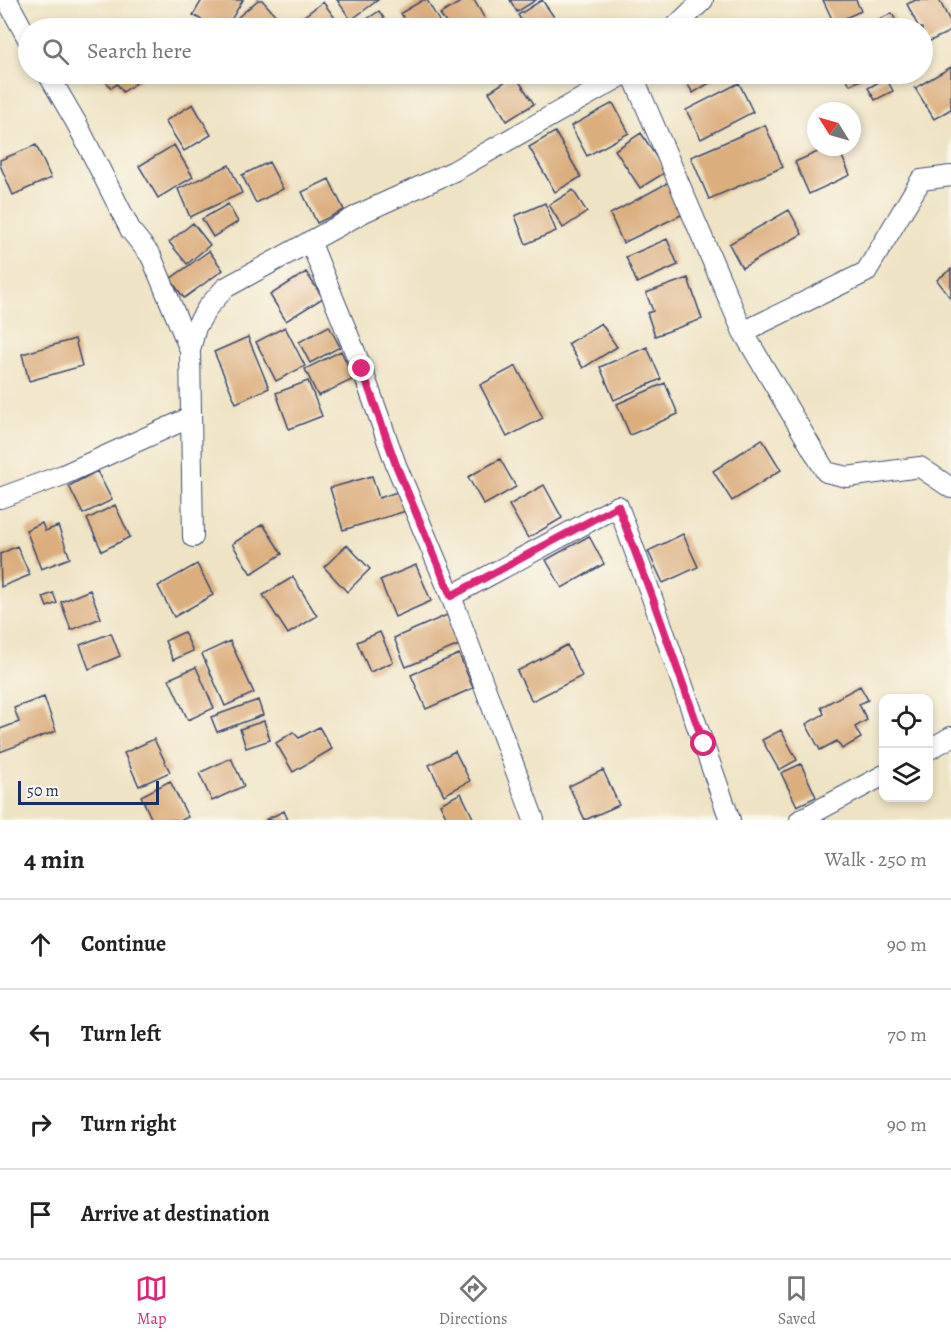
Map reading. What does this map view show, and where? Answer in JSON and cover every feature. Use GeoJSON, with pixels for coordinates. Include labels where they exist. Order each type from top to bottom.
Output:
{"type":"FeatureCollection","features":[{"type":"Feature","properties":{"kind":"street"},"geometry":{"type":"LineString","coordinates":[[684,18],[703,0]]}},
{"type":"Feature","properties":{"kind":"street"},"geometry":{"type":"LineString","coordinates":[[4,1],[18,23]]}},
{"type":"Feature","properties":{"kind":"street"},"geometry":{"type":"LineString","coordinates":[[54,84],[77,124],[131,231],[151,256],[190,350]]}},
{"type":"Feature","properties":{"kind":"street"},"geometry":{"type":"LineString","coordinates":[[194,537],[190,350],[195,327],[208,307],[225,288],[364,212],[454,171],[608,84]]}},
{"type":"Feature","properties":{"kind":"street"},"geometry":{"type":"LineString","coordinates":[[636,84],[743,332],[826,472],[846,477],[920,467],[951,488]]}},
{"type":"Feature","properties":{"kind":"street"},"geometry":{"type":"LineString","coordinates":[[743,332],[866,272],[921,180],[951,176]]}},
{"type":"Feature","properties":{"kind":"street"},"geometry":{"type":"LineString","coordinates":[[310,241],[362,369],[396,465],[451,596],[534,820]]}},
{"type":"Feature","properties":{"kind":"street"},"geometry":{"type":"LineString","coordinates":[[0,498],[63,475],[191,417]]}},
{"type":"Feature","properties":{"kind":"street"},"geometry":{"type":"LineString","coordinates":[[451,596],[618,506],[730,820]]}},
{"type":"Feature","properties":{"kind":"street"},"geometry":{"type":"LineString","coordinates":[[931,748],[951,736]]}},
{"type":"Feature","properties":{"kind":"street"},"geometry":{"type":"LineString","coordinates":[[800,820],[879,778]]}},
{"type":"Feature","properties":{"kind":"street"},"geometry":{"type":"LineString","coordinates":[[831,820],[852,793]]}},
{"type":"Feature","properties":{"kind":"building"},"geometry":{"type":"Polygon","coordinates":[[[202,0],[243,0],[232,18],[198,18],[193,15],[202,0]]]}},
{"type":"Feature","properties":{"kind":"building"},"geometry":{"type":"Polygon","coordinates":[[[258,0],[262,0],[278,18],[237,18],[258,0]]]}},
{"type":"Feature","properties":{"kind":"building"},"geometry":{"type":"Polygon","coordinates":[[[337,0],[378,0],[354,18],[350,18],[337,0]]]}},
{"type":"Feature","properties":{"kind":"building"},"geometry":{"type":"Polygon","coordinates":[[[427,0],[437,18],[404,18],[401,13],[427,0]]]}},
{"type":"Feature","properties":{"kind":"building"},"geometry":{"type":"Polygon","coordinates":[[[464,0],[474,0],[484,18],[443,18],[440,14],[464,0]]]}},
{"type":"Feature","properties":{"kind":"building"},"geometry":{"type":"Polygon","coordinates":[[[510,0],[536,0],[517,12],[510,0]]]}},
{"type":"Feature","properties":{"kind":"building"},"geometry":{"type":"Polygon","coordinates":[[[542,0],[555,18],[520,18],[518,15],[542,0]]]}},
{"type":"Feature","properties":{"kind":"building"},"geometry":{"type":"Polygon","coordinates":[[[823,0],[856,0],[861,11],[845,18],[832,18],[823,0]]]}},
{"type":"Feature","properties":{"kind":"building"},"geometry":{"type":"Polygon","coordinates":[[[916,0],[939,0],[951,23],[951,31],[933,40],[933,18],[914,18],[907,4],[916,0]]]}},
{"type":"Feature","properties":{"kind":"building"},"geometry":{"type":"Polygon","coordinates":[[[323,2],[335,18],[304,18],[323,2]]]}},
{"type":"Feature","properties":{"kind":"building"},"geometry":{"type":"Polygon","coordinates":[[[379,11],[384,18],[369,18],[379,11]]]}},
{"type":"Feature","properties":{"kind":"building"},"geometry":{"type":"Polygon","coordinates":[[[892,13],[894,18],[882,18],[892,13]]]}},
{"type":"Feature","properties":{"kind":"building"},"geometry":{"type":"Polygon","coordinates":[[[951,67],[951,109],[934,119],[915,88],[922,84],[933,84],[933,78],[951,67]]]}},
{"type":"Feature","properties":{"kind":"building"},"geometry":{"type":"Polygon","coordinates":[[[117,84],[135,84],[123,92],[117,84]]]}},
{"type":"Feature","properties":{"kind":"building"},"geometry":{"type":"Polygon","coordinates":[[[501,84],[521,84],[534,104],[507,121],[489,92],[501,84]]]}},
{"type":"Feature","properties":{"kind":"building"},"geometry":{"type":"Polygon","coordinates":[[[687,84],[708,84],[693,93],[687,84]]]}},
{"type":"Feature","properties":{"kind":"building"},"geometry":{"type":"Polygon","coordinates":[[[739,84],[753,112],[701,139],[686,110],[739,84]]]}},
{"type":"Feature","properties":{"kind":"building"},"geometry":{"type":"Polygon","coordinates":[[[875,84],[889,84],[893,91],[875,100],[868,88],[875,84]]]}},
{"type":"Feature","properties":{"kind":"building"},"geometry":{"type":"Polygon","coordinates":[[[613,103],[629,133],[587,156],[571,126],[613,103]]]}},
{"type":"Feature","properties":{"kind":"building"},"geometry":{"type":"Polygon","coordinates":[[[193,104],[211,135],[184,151],[165,121],[193,104]]]}},
{"type":"Feature","properties":{"kind":"building"},"geometry":{"type":"Polygon","coordinates":[[[765,125],[783,167],[709,199],[691,157],[765,125]]]}},
{"type":"Feature","properties":{"kind":"building"},"geometry":{"type":"Polygon","coordinates":[[[555,132],[581,177],[555,192],[529,147],[555,132]]]}},
{"type":"Feature","properties":{"kind":"building"},"geometry":{"type":"Polygon","coordinates":[[[641,133],[666,172],[640,188],[615,150],[641,133]]]}},
{"type":"Feature","properties":{"kind":"building"},"geometry":{"type":"Polygon","coordinates":[[[36,145],[51,178],[13,195],[0,160],[36,145]]]}},
{"type":"Feature","properties":{"kind":"building"},"geometry":{"type":"Polygon","coordinates":[[[174,145],[193,177],[158,198],[139,166],[174,145]]]}},
{"type":"Feature","properties":{"kind":"building"},"geometry":{"type":"Polygon","coordinates":[[[809,156],[842,156],[850,175],[809,194],[795,162],[809,156]]]}},
{"type":"Feature","properties":{"kind":"building"},"geometry":{"type":"Polygon","coordinates":[[[269,162],[283,189],[256,203],[242,175],[269,162]]]}},
{"type":"Feature","properties":{"kind":"building"},"geometry":{"type":"Polygon","coordinates":[[[229,165],[242,193],[190,217],[178,189],[229,165]]]}},
{"type":"Feature","properties":{"kind":"building"},"geometry":{"type":"Polygon","coordinates":[[[329,179],[344,210],[317,223],[302,192],[329,179]]]}},
{"type":"Feature","properties":{"kind":"building"},"geometry":{"type":"Polygon","coordinates":[[[671,181],[683,214],[623,243],[610,214],[671,181]]]}},
{"type":"Feature","properties":{"kind":"building"},"geometry":{"type":"Polygon","coordinates":[[[573,190],[587,212],[563,228],[549,205],[573,190]]]}},
{"type":"Feature","properties":{"kind":"building"},"geometry":{"type":"Polygon","coordinates":[[[545,203],[556,231],[526,244],[515,216],[545,203]]]}},
{"type":"Feature","properties":{"kind":"building"},"geometry":{"type":"Polygon","coordinates":[[[228,204],[238,222],[213,237],[202,219],[228,204]]]}},
{"type":"Feature","properties":{"kind":"building"},"geometry":{"type":"Polygon","coordinates":[[[789,210],[802,234],[742,268],[729,244],[789,210]]]}},
{"type":"Feature","properties":{"kind":"building"},"geometry":{"type":"Polygon","coordinates":[[[193,223],[210,245],[187,264],[169,242],[193,223]]]}},
{"type":"Feature","properties":{"kind":"building"},"geometry":{"type":"Polygon","coordinates":[[[667,239],[678,265],[637,283],[626,257],[667,239]]]}},
{"type":"Feature","properties":{"kind":"building"},"geometry":{"type":"Polygon","coordinates":[[[209,251],[223,270],[184,298],[170,279],[209,251]]]}},
{"type":"Feature","properties":{"kind":"building"},"geometry":{"type":"Polygon","coordinates":[[[951,269],[951,299],[937,280],[951,269]]]}},
{"type":"Feature","properties":{"kind":"building"},"geometry":{"type":"Polygon","coordinates":[[[306,272],[323,298],[286,321],[270,295],[306,272]]]}},
{"type":"Feature","properties":{"kind":"building"},"geometry":{"type":"Polygon","coordinates":[[[688,278],[702,319],[655,336],[647,313],[653,311],[646,293],[688,278]]]}},
{"type":"Feature","properties":{"kind":"building"},"geometry":{"type":"Polygon","coordinates":[[[601,323],[617,347],[583,368],[568,344],[601,323]]]}},
{"type":"Feature","properties":{"kind":"building"},"geometry":{"type":"Polygon","coordinates":[[[329,326],[340,347],[310,363],[299,342],[329,326]]]}},
{"type":"Feature","properties":{"kind":"building"},"geometry":{"type":"Polygon","coordinates":[[[285,327],[305,366],[276,381],[256,342],[285,327]]]}},
{"type":"Feature","properties":{"kind":"building"},"geometry":{"type":"Polygon","coordinates":[[[248,337],[269,388],[236,403],[214,352],[248,337]]]}},
{"type":"Feature","properties":{"kind":"building"},"geometry":{"type":"Polygon","coordinates":[[[75,339],[82,366],[29,381],[22,354],[75,339]]]}},
{"type":"Feature","properties":{"kind":"building"},"geometry":{"type":"Polygon","coordinates":[[[647,347],[661,379],[614,400],[600,367],[647,347]]]}},
{"type":"Feature","properties":{"kind":"building"},"geometry":{"type":"Polygon","coordinates":[[[341,351],[354,379],[318,396],[305,369],[341,351]]]}},
{"type":"Feature","properties":{"kind":"building"},"geometry":{"type":"Polygon","coordinates":[[[516,366],[543,418],[507,437],[480,385],[516,366]]]}},
{"type":"Feature","properties":{"kind":"building"},"geometry":{"type":"Polygon","coordinates":[[[308,381],[322,416],[289,429],[276,393],[308,381]]]}},
{"type":"Feature","properties":{"kind":"building"},"geometry":{"type":"Polygon","coordinates":[[[665,383],[678,414],[630,435],[617,404],[665,383]]]}},
{"type":"Feature","properties":{"kind":"building"},"geometry":{"type":"Polygon","coordinates":[[[762,439],[781,470],[732,501],[713,471],[762,439]]]}},
{"type":"Feature","properties":{"kind":"building"},"geometry":{"type":"Polygon","coordinates":[[[500,459],[516,487],[484,505],[468,477],[500,459]]]}},
{"type":"Feature","properties":{"kind":"building"},"geometry":{"type":"Polygon","coordinates":[[[97,471],[112,500],[83,514],[69,486],[97,471]]]}},
{"type":"Feature","properties":{"kind":"building"},"geometry":{"type":"Polygon","coordinates":[[[372,476],[379,498],[400,491],[406,511],[343,530],[330,488],[372,476]]]}},
{"type":"Feature","properties":{"kind":"building"},"geometry":{"type":"Polygon","coordinates":[[[544,485],[562,518],[528,538],[509,505],[544,485]]]}},
{"type":"Feature","properties":{"kind":"building"},"geometry":{"type":"Polygon","coordinates":[[[115,505],[130,537],[102,551],[87,519],[115,505]]]}},
{"type":"Feature","properties":{"kind":"building"},"geometry":{"type":"Polygon","coordinates":[[[42,523],[45,531],[58,526],[70,558],[41,569],[26,530],[42,523]]]}},
{"type":"Feature","properties":{"kind":"building"},"geometry":{"type":"Polygon","coordinates":[[[263,524],[282,554],[251,574],[232,544],[263,524]]]}},
{"type":"Feature","properties":{"kind":"building"},"geometry":{"type":"Polygon","coordinates":[[[683,534],[698,567],[663,583],[648,551],[683,534]]]}},
{"type":"Feature","properties":{"kind":"building"},"geometry":{"type":"Polygon","coordinates":[[[589,536],[604,564],[562,588],[546,560],[589,536]]]}},
{"type":"Feature","properties":{"kind":"building"},"geometry":{"type":"Polygon","coordinates":[[[347,545],[370,569],[347,592],[324,567],[347,545]]]}},
{"type":"Feature","properties":{"kind":"building"},"geometry":{"type":"Polygon","coordinates":[[[17,546],[30,575],[1,587],[0,554],[17,546]]]}},
{"type":"Feature","properties":{"kind":"building"},"geometry":{"type":"Polygon","coordinates":[[[197,564],[213,595],[174,617],[158,586],[197,564]]]}},
{"type":"Feature","properties":{"kind":"building"},"geometry":{"type":"Polygon","coordinates":[[[416,565],[431,601],[395,617],[380,580],[416,565]]]}},
{"type":"Feature","properties":{"kind":"building"},"geometry":{"type":"Polygon","coordinates":[[[293,577],[317,616],[288,634],[263,595],[293,577]]]}},
{"type":"Feature","properties":{"kind":"building"},"geometry":{"type":"Polygon","coordinates":[[[90,590],[101,618],[71,630],[61,602],[90,590]]]}},
{"type":"Feature","properties":{"kind":"building"},"geometry":{"type":"Polygon","coordinates":[[[53,593],[57,603],[47,607],[43,597],[53,593]]]}},
{"type":"Feature","properties":{"kind":"building"},"geometry":{"type":"Polygon","coordinates":[[[447,615],[459,645],[406,667],[394,638],[447,615]]]}},
{"type":"Feature","properties":{"kind":"building"},"geometry":{"type":"Polygon","coordinates":[[[184,632],[193,651],[173,660],[165,641],[184,632]]]}},
{"type":"Feature","properties":{"kind":"building"},"geometry":{"type":"Polygon","coordinates":[[[380,632],[393,662],[370,672],[357,642],[380,632]]]}},
{"type":"Feature","properties":{"kind":"building"},"geometry":{"type":"Polygon","coordinates":[[[111,633],[120,656],[89,669],[80,645],[111,633]]]}},
{"type":"Feature","properties":{"kind":"building"},"geometry":{"type":"Polygon","coordinates":[[[230,641],[254,693],[225,706],[202,654],[230,641]]]}},
{"type":"Feature","properties":{"kind":"building"},"geometry":{"type":"Polygon","coordinates":[[[567,645],[582,676],[532,701],[517,671],[567,645]]]}},
{"type":"Feature","properties":{"kind":"building"},"geometry":{"type":"Polygon","coordinates":[[[459,654],[473,688],[426,709],[411,675],[459,654]]]}},
{"type":"Feature","properties":{"kind":"building"},"geometry":{"type":"Polygon","coordinates":[[[196,667],[214,708],[188,720],[169,679],[196,667]]]}},
{"type":"Feature","properties":{"kind":"building"},"geometry":{"type":"Polygon","coordinates":[[[860,686],[868,700],[859,704],[867,720],[855,727],[861,738],[842,749],[837,741],[820,750],[806,724],[824,714],[821,707],[860,686]]]}},
{"type":"Feature","properties":{"kind":"building"},"geometry":{"type":"Polygon","coordinates":[[[44,697],[56,731],[0,752],[0,729],[19,722],[14,708],[44,697]]]}},
{"type":"Feature","properties":{"kind":"building"},"geometry":{"type":"Polygon","coordinates":[[[258,700],[263,715],[217,732],[211,717],[258,700]]]}},
{"type":"Feature","properties":{"kind":"building"},"geometry":{"type":"Polygon","coordinates":[[[264,721],[270,740],[246,748],[240,729],[264,721]]]}},
{"type":"Feature","properties":{"kind":"building"},"geometry":{"type":"Polygon","coordinates":[[[319,727],[332,749],[293,772],[276,743],[293,732],[299,738],[319,727]]]}},
{"type":"Feature","properties":{"kind":"building"},"geometry":{"type":"Polygon","coordinates":[[[781,730],[797,760],[779,770],[762,740],[781,730]]]}},
{"type":"Feature","properties":{"kind":"building"},"geometry":{"type":"Polygon","coordinates":[[[154,739],[170,772],[139,786],[124,753],[154,739]]]}},
{"type":"Feature","properties":{"kind":"building"},"geometry":{"type":"Polygon","coordinates":[[[455,751],[470,781],[444,795],[429,765],[455,751]]]}},
{"type":"Feature","properties":{"kind":"building"},"geometry":{"type":"Polygon","coordinates":[[[231,758],[244,786],[212,801],[199,773],[231,758]]]}},
{"type":"Feature","properties":{"kind":"building"},"geometry":{"type":"Polygon","coordinates":[[[801,764],[816,797],[797,806],[781,773],[801,764]]]}},
{"type":"Feature","properties":{"kind":"building"},"geometry":{"type":"Polygon","coordinates":[[[603,770],[619,805],[585,820],[569,786],[603,770]]]}},
{"type":"Feature","properties":{"kind":"building"},"geometry":{"type":"Polygon","coordinates":[[[170,781],[188,817],[182,820],[152,820],[141,796],[170,781]]]}},
{"type":"Feature","properties":{"kind":"building"},"geometry":{"type":"Polygon","coordinates":[[[461,793],[474,820],[448,820],[440,804],[461,793]]]}},
{"type":"Feature","properties":{"kind":"building"},"geometry":{"type":"Polygon","coordinates":[[[284,811],[288,820],[265,820],[284,811]]]}},
{"type":"Feature","properties":{"kind":"route"},"geometry":{"type":"LineString","coordinates":[[362,369],[396,465],[451,596],[618,506],[704,744]]}}]}
